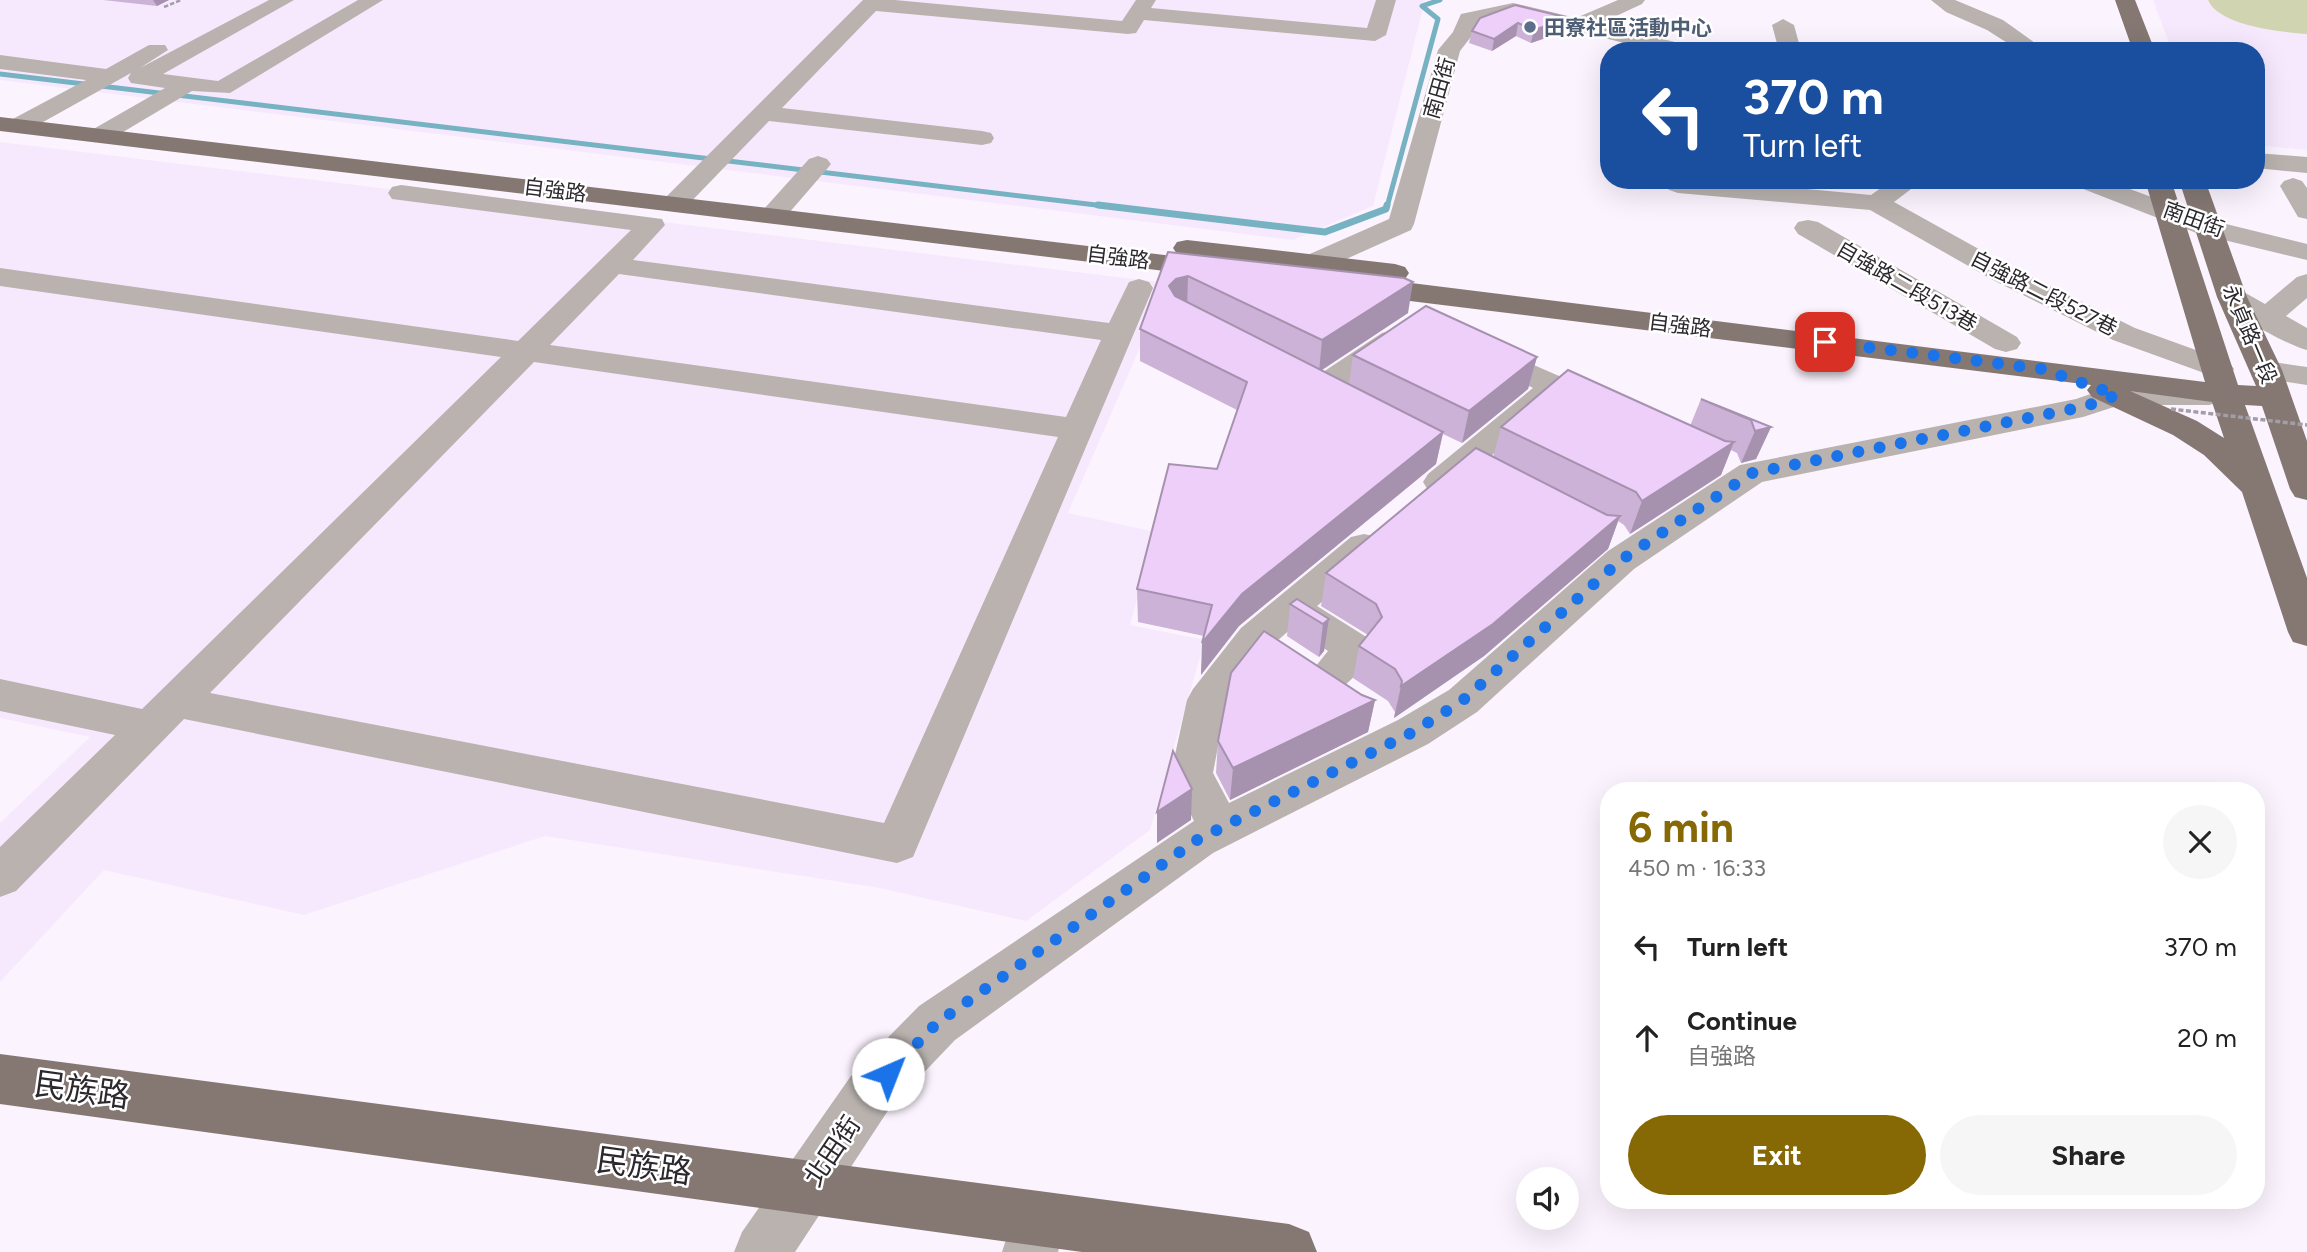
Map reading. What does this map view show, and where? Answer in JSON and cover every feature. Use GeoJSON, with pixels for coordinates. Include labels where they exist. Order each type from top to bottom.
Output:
{"type":"FeatureCollection","features":[{"type":"Feature","properties":{"kind":"main road"},"geometry":{"type":"LineString","coordinates":[[2124,0],[2140,42]]}},
{"type":"Feature","properties":{"kind":"main road"},"geometry":{"type":"LineString","coordinates":[[2112,37],[2129,42]]}},
{"type":"Feature","properties":{"kind":"main road","name":"自強路"},"geometry":{"type":"LineString","coordinates":[[15,118],[680,197],[785,201],[2042,369],[2283,389]]}},
{"type":"Feature","properties":{"kind":"main road","name":"永貞路一段"},"geometry":{"type":"LineString","coordinates":[[2161,189],[2222,382],[2307,632]]}},
{"type":"Feature","properties":{"kind":"main road","name":"永貞路一段"},"geometry":{"type":"LineString","coordinates":[[2195,189],[2232,297],[2283,389],[2307,488]]}},
{"type":"Feature","properties":{"kind":"main road","name":"自強路"},"geometry":{"type":"LineString","coordinates":[[1311,271],[2006,343],[2222,382]]}},
{"type":"Feature","properties":{"kind":"main road"},"geometry":{"type":"LineString","coordinates":[[2042,369],[2117,395],[2185,428],[2216,448],[2259,491]]}},
{"type":"Feature","properties":{"kind":"main road","name":"民族路"},"geometry":{"type":"LineString","coordinates":[[0,1079],[807,1189],[1035,1236],[1289,1252]]}},
{"type":"Feature","properties":{"kind":"street"},"geometry":{"type":"LineString","coordinates":[[15,118],[80,92],[253,0]]}},
{"type":"Feature","properties":{"kind":"street"},"geometry":{"type":"LineString","coordinates":[[284,0],[139,78],[222,88],[373,0]]}},
{"type":"Feature","properties":{"kind":"street"},"geometry":{"type":"LineString","coordinates":[[990,0],[1105,11],[1113,0]]}},
{"type":"Feature","properties":{"kind":"street"},"geometry":{"type":"LineString","coordinates":[[680,197],[870,4],[1128,28],[1142,6],[1375,35],[1386,0]]}},
{"type":"Feature","properties":{"kind":"street"},"geometry":{"type":"LineString","coordinates":[[1581,24],[1635,0]]}},
{"type":"Feature","properties":{"kind":"street"},"geometry":{"type":"LineString","coordinates":[[1942,2],[1995,25],[2021,42]]}},
{"type":"Feature","properties":{"kind":"street","name":"南田街"},"geometry":{"type":"LineString","coordinates":[[1311,271],[1401,224],[1449,50],[1463,33],[1468,18],[1513,9],[1650,42]]}},
{"type":"Feature","properties":{"kind":"street"},"geometry":{"type":"LineString","coordinates":[[1783,25],[1788,42]]}},
{"type":"Feature","properties":{"kind":"street"},"geometry":{"type":"LineString","coordinates":[[0,62],[112,75]]}},
{"type":"Feature","properties":{"kind":"street"},"geometry":{"type":"LineString","coordinates":[[109,129],[188,84]]}},
{"type":"Feature","properties":{"kind":"street"},"geometry":{"type":"LineString","coordinates":[[764,113],[982,138]]}},
{"type":"Feature","properties":{"kind":"street"},"geometry":{"type":"LineString","coordinates":[[785,201],[818,163]]}},
{"type":"Feature","properties":{"kind":"street"},"geometry":{"type":"LineString","coordinates":[[2265,164],[2300,176],[2307,211]]}},
{"type":"Feature","properties":{"kind":"street"},"geometry":{"type":"LineString","coordinates":[[1730,189],[1875,203],[1896,189]]}},
{"type":"Feature","properties":{"kind":"street","name":"南田街"},"geometry":{"type":"LineString","coordinates":[[2108,189],[2169,210],[2209,228],[2307,252]]}},
{"type":"Feature","properties":{"kind":"street"},"geometry":{"type":"LineString","coordinates":[[0,877],[652,225],[401,193]]}},
{"type":"Feature","properties":{"kind":"street","name":"自強路二段527巷"},"geometry":{"type":"LineString","coordinates":[[1875,203],[2003,274],[2222,382]]}},
{"type":"Feature","properties":{"kind":"street","name":"自強路二段513巷"},"geometry":{"type":"LineString","coordinates":[[1808,228],[2006,343]]}},
{"type":"Feature","properties":{"kind":"street"},"geometry":{"type":"LineString","coordinates":[[611,265],[1119,333]]}},
{"type":"Feature","properties":{"kind":"street"},"geometry":{"type":"LineString","coordinates":[[0,277],[1077,429]]}},
{"type":"Feature","properties":{"kind":"street"},"geometry":{"type":"LineString","coordinates":[[2267,318],[2307,283]]}},
{"type":"Feature","properties":{"kind":"street"},"geometry":{"type":"LineString","coordinates":[[0,695],[164,715],[897,844],[1139,288]]}},
{"type":"Feature","properties":{"kind":"street"},"geometry":{"type":"LineString","coordinates":[[2232,297],[2307,341]]}},
{"type":"Feature","properties":{"kind":"street"},"geometry":{"type":"LineString","coordinates":[[1220,829],[1192,774],[1207,700],[1255,638],[1465,462],[1567,392],[1418,322],[1309,381],[1357,405]]}},
{"type":"Feature","properties":{"kind":"street"},"geometry":{"type":"LineString","coordinates":[[2283,389],[2307,376]]}},
{"type":"Feature","properties":{"kind":"street","name":"北田街"},"geometry":{"type":"LineString","coordinates":[[761,1252],[807,1189],[871,1091],[937,1023],[1197,840],[1413,732],[1462,701],[1621,560],[1752,473],[2083,407],[2117,395],[2222,382]]}},
{"type":"Feature","properties":{"kind":"street"},"geometry":{"type":"LineString","coordinates":[[1255,638],[1338,692],[1354,648],[1291,608]]}},
{"type":"Feature","properties":{"kind":"path"},"geometry":{"type":"LineString","coordinates":[[164,7],[181,0]]}},
{"type":"Feature","properties":{"kind":"path"},"geometry":{"type":"LineString","coordinates":[[2171,409],[2307,425]]}},
{"type":"Feature","properties":{"kind":"shaded area"},"geometry":{"type":"Polygon","coordinates":[[[0,0],[1425,0],[1373,206],[1293,240],[0,80],[0,0]]]}},
{"type":"Feature","properties":{"kind":"shaded area"},"geometry":{"type":"Polygon","coordinates":[[[2153,0],[2307,0],[2307,150],[2265,146],[2265,42],[2169,42],[2153,0]]]}},
{"type":"Feature","properties":{"kind":"shaded area"},"geometry":{"type":"Polygon","coordinates":[[[0,142],[1168,283],[1068,513],[1156,532],[1130,625],[1205,640],[1150,830],[1026,921],[880,888],[545,836],[304,915],[104,870],[0,982],[0,823],[90,737],[0,718],[0,142]]]}},
{"type":"Feature","properties":{"kind":"green space"},"geometry":{"type":"Polygon","coordinates":[[[2208,0],[2307,0],[2307,34],[2237,22],[2214,9],[2208,0]]]}},
{"type":"Feature","properties":{"kind":"building"},"geometry":{"type":"Polygon","coordinates":[[[1515,5],[1569,18],[1534,30],[1518,23],[1494,39],[1472,31],[1480,18],[1515,5]]]}},
{"type":"Feature","properties":{"kind":"building"},"geometry":{"type":"Polygon","coordinates":[[[1168,252],[1404,278],[1413,282],[1322,340],[1188,276],[1176,279],[1169,286],[1175,296],[1443,432],[1242,594],[1202,643],[1212,605],[1137,589],[1169,464],[1217,469],[1247,382],[1140,329],[1168,252]]]}},
{"type":"Feature","properties":{"kind":"building"},"geometry":{"type":"Polygon","coordinates":[[[1426,306],[1537,357],[1469,411],[1353,355],[1426,306]]]}},
{"type":"Feature","properties":{"kind":"building"},"geometry":{"type":"Polygon","coordinates":[[[1568,370],[1725,441],[1734,442],[1642,501],[1636,492],[1501,427],[1568,370]]]}},
{"type":"Feature","properties":{"kind":"building"},"geometry":{"type":"Polygon","coordinates":[[[1701,399],[1771,427],[1755,431],[1751,420],[1701,399]]]}},
{"type":"Feature","properties":{"kind":"building"},"geometry":{"type":"Polygon","coordinates":[[[1476,448],[1607,515],[1620,516],[1493,624],[1401,686],[1402,681],[1395,669],[1359,646],[1382,617],[1376,604],[1326,573],[1476,448]]]}},
{"type":"Feature","properties":{"kind":"building"},"geometry":{"type":"Polygon","coordinates":[[[1297,599],[1329,619],[1323,624],[1290,604],[1297,599]]]}},
{"type":"Feature","properties":{"kind":"building"},"geometry":{"type":"Polygon","coordinates":[[[1264,631],[1362,695],[1375,700],[1233,768],[1218,741],[1231,673],[1264,631]]]}},
{"type":"Feature","properties":{"kind":"building"},"geometry":{"type":"Polygon","coordinates":[[[1173,751],[1192,789],[1157,812],[1173,751]]]}},
{"type":"Feature","properties":{"kind":"waterway"},"geometry":{"type":"LineString","coordinates":[[1387,207],[1438,19],[1422,6],[1440,0]]}},
{"type":"Feature","properties":{"kind":"waterway"},"geometry":{"type":"LineString","coordinates":[[0,74],[1113,207]]}},
{"type":"Feature","properties":{"kind":"waterway"},"geometry":{"type":"LineString","coordinates":[[1098,205],[1325,232],[1386,209],[1387,205]]}},
{"type":"Feature","properties":{"kind":"place","name":"田寮社區活動中心"},"geometry":{"type":"Point","coordinates":[1530,27]}},
{"type":"Feature","properties":{"kind":"route"},"geometry":{"type":"LineString","coordinates":[[888,1074],[937,1023],[1197,840],[1413,732],[1462,701],[1621,560],[1752,473],[2083,407],[2117,395],[2042,369],[1825,342]]}}]}
